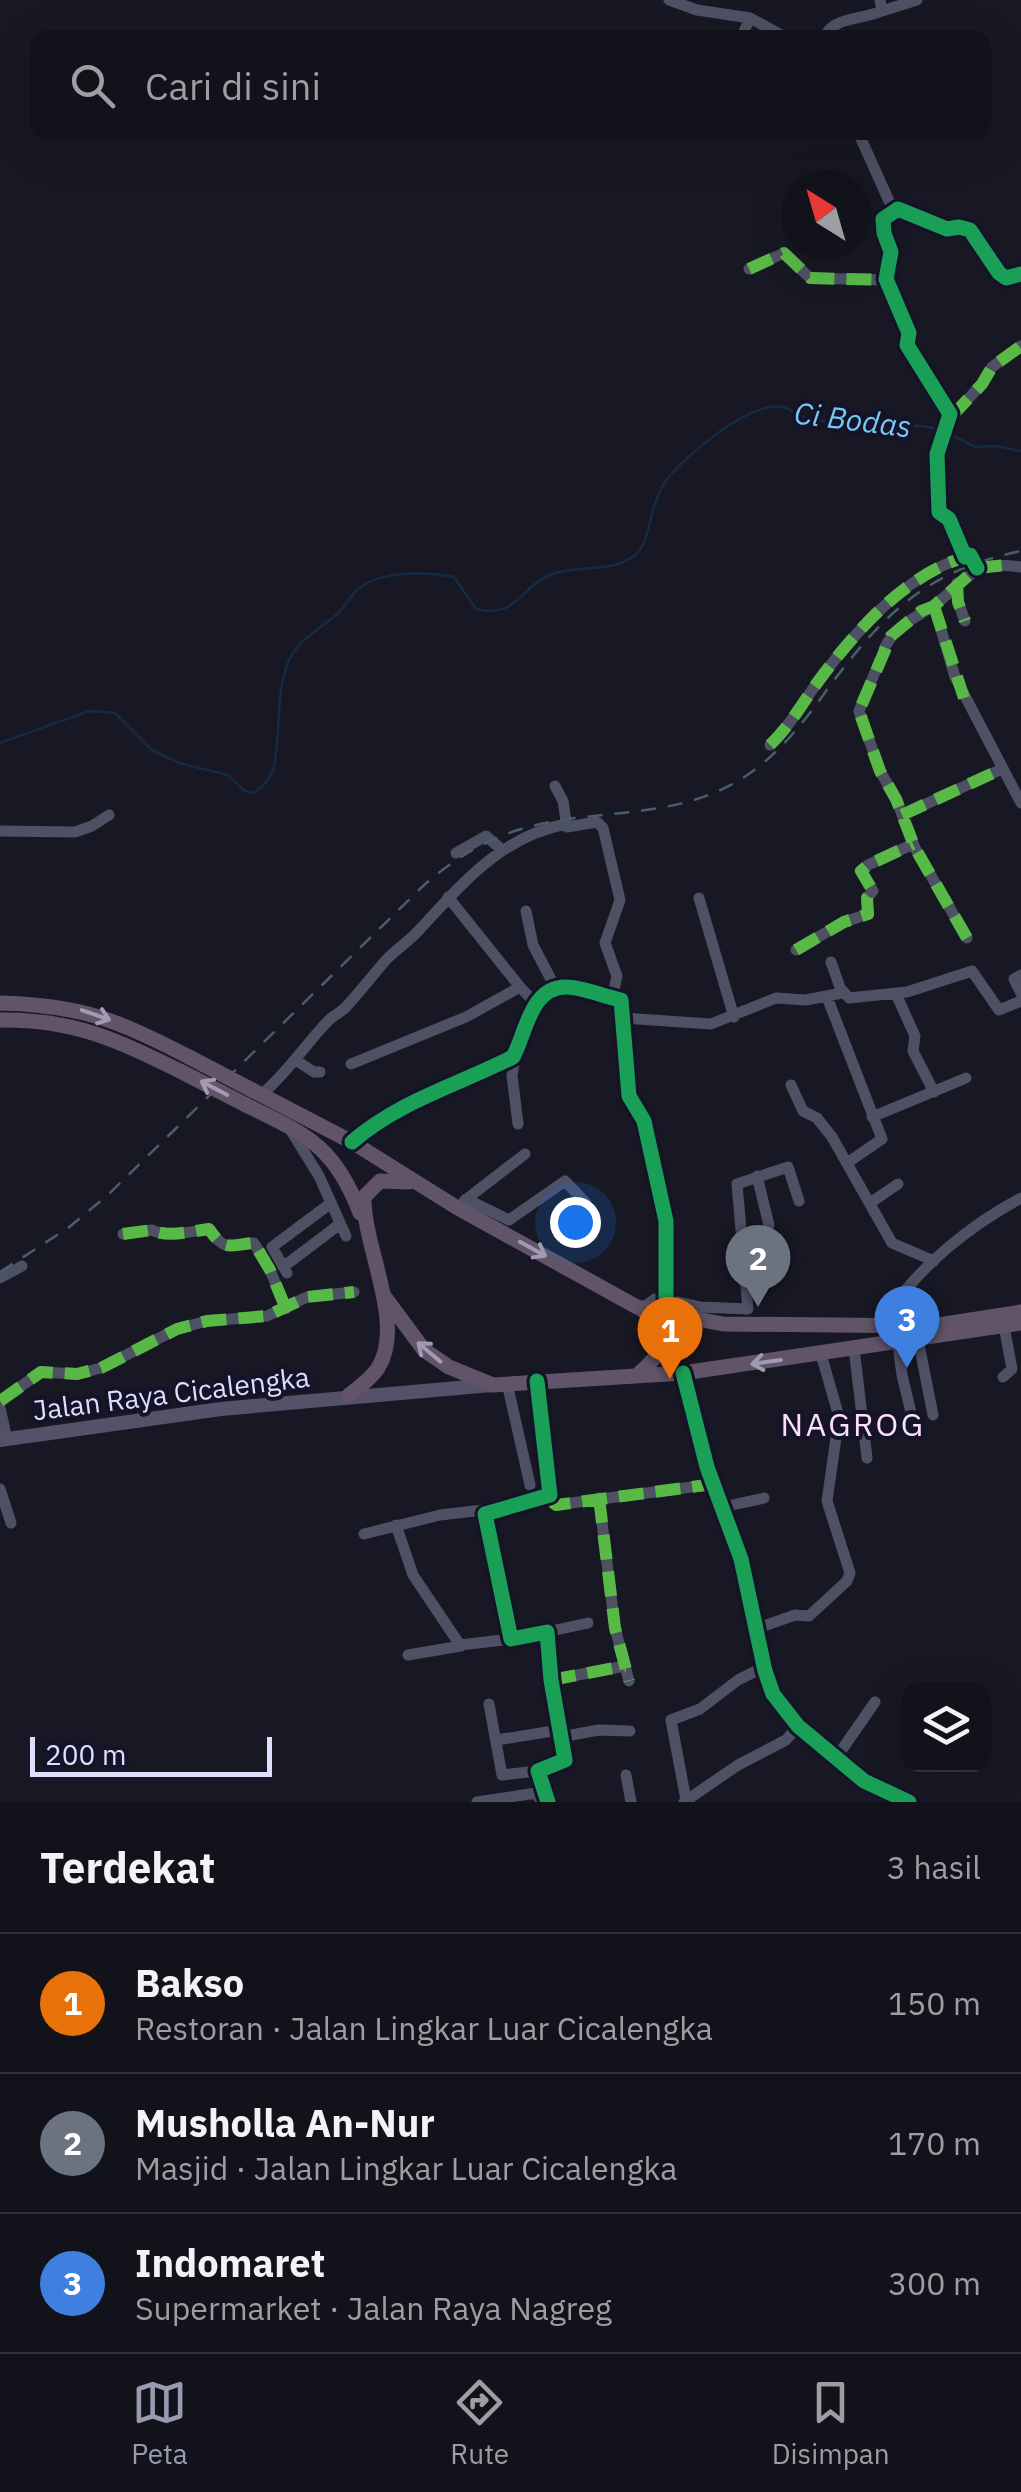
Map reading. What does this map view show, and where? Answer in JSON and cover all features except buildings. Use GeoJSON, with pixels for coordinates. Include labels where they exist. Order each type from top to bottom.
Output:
{"type":"FeatureCollection","features":[{"type":"Feature","properties":{"kind":"highway"},"geometry":{"type":"LineString","coordinates":[[0,1004],[86,1010],[140,1032],[186,1064]]}},
{"type":"Feature","properties":{"kind":"highway"},"geometry":{"type":"LineString","coordinates":[[0,1020],[75,1026],[186,1064],[352,1142],[418,1184],[461,1203],[640,1307],[659,1326],[662,1340],[660,1353],[636,1376]]}},
{"type":"Feature","properties":{"kind":"highway"},"geometry":{"type":"LineString","coordinates":[[253,1096],[335,1161],[352,1189],[364,1222],[388,1324],[383,1357],[367,1381],[349,1396]]}},
{"type":"Feature","properties":{"kind":"highway"},"geometry":{"type":"LineString","coordinates":[[364,1222],[364,1197],[380,1181],[418,1184]]}},
{"type":"Feature","properties":{"kind":"highway"},"geometry":{"type":"LineString","coordinates":[[384,1296],[424,1350],[449,1368],[500,1384],[682,1373],[821,1354],[932,1326],[1021,1312]]}},
{"type":"Feature","properties":{"kind":"highway"},"geometry":{"type":"LineString","coordinates":[[640,1307],[723,1324],[896,1334],[918,1339],[1021,1323]]}},
{"type":"Feature","properties":{"kind":"main road","name":"Jalan Raya Cicalengka"},"geometry":{"type":"LineString","coordinates":[[4,1440],[221,1409],[500,1384]]}},
{"type":"Feature","properties":{"kind":"street"},"geometry":{"type":"LineString","coordinates":[[669,0],[697,10],[750,18],[772,30]]}},
{"type":"Feature","properties":{"kind":"street"},"geometry":{"type":"LineString","coordinates":[[826,30],[881,6],[918,0]]}},
{"type":"Feature","properties":{"kind":"street"},"geometry":{"type":"LineString","coordinates":[[745,30],[750,18]]}},
{"type":"Feature","properties":{"kind":"street"},"geometry":{"type":"LineString","coordinates":[[862,140],[893,210],[947,229],[970,230],[999,273],[1006,278],[1021,274]]}},
{"type":"Feature","properties":{"kind":"street"},"geometry":{"type":"LineString","coordinates":[[893,210],[882,223],[891,252],[887,280],[909,333],[907,345],[946,426]]}},
{"type":"Feature","properties":{"kind":"street"},"geometry":{"type":"LineString","coordinates":[[749,270],[784,253],[810,278],[887,280]]}},
{"type":"Feature","properties":{"kind":"street"},"geometry":{"type":"LineString","coordinates":[[965,557],[949,519],[939,512],[937,454],[946,426],[984,382],[990,368],[1021,346]]}},
{"type":"Feature","properties":{"kind":"street"},"geometry":{"type":"LineString","coordinates":[[770,746],[877,613],[926,576],[970,554],[977,568]]}},
{"type":"Feature","properties":{"kind":"street"},"geometry":{"type":"LineString","coordinates":[[967,938],[913,844],[881,774],[859,710],[882,654],[903,624],[934,606],[977,568],[1021,567]]}},
{"type":"Feature","properties":{"kind":"street"},"geometry":{"type":"LineString","coordinates":[[956,583],[965,621]]}},
{"type":"Feature","properties":{"kind":"street"},"geometry":{"type":"LineString","coordinates":[[934,606],[955,677],[1021,803]]}},
{"type":"Feature","properties":{"kind":"street"},"geometry":{"type":"LineString","coordinates":[[902,815],[1002,769]]}},
{"type":"Feature","properties":{"kind":"street"},"geometry":{"type":"LineString","coordinates":[[555,786],[570,828],[597,822],[603,828],[620,900],[605,943],[617,976],[612,998]]}},
{"type":"Feature","properties":{"kind":"street"},"geometry":{"type":"LineString","coordinates":[[0,831],[75,832],[109,815]]}},
{"type":"Feature","properties":{"kind":"street"},"geometry":{"type":"LineString","coordinates":[[253,1096],[297,1061],[332,1016],[344,1009],[388,958],[501,849],[566,824]]}},
{"type":"Feature","properties":{"kind":"street"},"geometry":{"type":"LineString","coordinates":[[456,853],[483,836],[501,849]]}},
{"type":"Feature","properties":{"kind":"street"},"geometry":{"type":"LineString","coordinates":[[796,950],[844,922],[868,914],[867,899],[873,891],[861,871],[913,844]]}},
{"type":"Feature","properties":{"kind":"street"},"geometry":{"type":"LineString","coordinates":[[448,897],[536,1004]]}},
{"type":"Feature","properties":{"kind":"street"},"geometry":{"type":"LineString","coordinates":[[698,898],[734,1017]]}},
{"type":"Feature","properties":{"kind":"street"},"geometry":{"type":"LineString","coordinates":[[526,911],[533,945],[556,989]]}},
{"type":"Feature","properties":{"kind":"street"},"geometry":{"type":"LineString","coordinates":[[831,962],[849,998],[896,994],[972,971],[998,1010],[1021,997],[1014,979],[1021,975]]}},
{"type":"Feature","properties":{"kind":"street"},"geometry":{"type":"LineString","coordinates":[[518,1124],[512,1075],[516,1053],[536,1004],[556,989],[569,986],[624,1003],[629,1096],[644,1121],[666,1221],[666,1300]]}},
{"type":"Feature","properties":{"kind":"street"},"geometry":{"type":"LineString","coordinates":[[351,1064],[466,1017],[520,987]]}},
{"type":"Feature","properties":{"kind":"street"},"geometry":{"type":"LineString","coordinates":[[623,1018],[701,1024],[734,1017],[776,998],[806,1000],[843,991]]}},
{"type":"Feature","properties":{"kind":"street"},"geometry":{"type":"LineString","coordinates":[[896,994],[915,1036],[913,1051],[934,1092]]}},
{"type":"Feature","properties":{"kind":"street"},"geometry":{"type":"LineString","coordinates":[[827,997],[882,1140],[847,1163]]}},
{"type":"Feature","properties":{"kind":"street"},"geometry":{"type":"LineString","coordinates":[[352,1142],[404,1106],[509,1060],[516,1053]]}},
{"type":"Feature","properties":{"kind":"street"},"geometry":{"type":"LineString","coordinates":[[297,1061],[320,1072]]}},
{"type":"Feature","properties":{"kind":"street"},"geometry":{"type":"LineString","coordinates":[[872,1117],[966,1078]]}},
{"type":"Feature","properties":{"kind":"street"},"geometry":{"type":"LineString","coordinates":[[791,1085],[803,1111],[825,1126],[892,1243],[934,1260]]}},
{"type":"Feature","properties":{"kind":"street"},"geometry":{"type":"LineString","coordinates":[[288,1126],[319,1176],[332,1203],[343,1230],[285,1270],[272,1247],[332,1203]]}},
{"type":"Feature","properties":{"kind":"street"},"geometry":{"type":"LineString","coordinates":[[461,1203],[524,1154]]}},
{"type":"Feature","properties":{"kind":"street"},"geometry":{"type":"LineString","coordinates":[[640,1307],[655,1299],[700,1307],[748,1309],[736,1187],[740,1181],[788,1167],[799,1200]]}},
{"type":"Feature","properties":{"kind":"street"},"geometry":{"type":"LineString","coordinates":[[758,1176],[770,1225]]}},
{"type":"Feature","properties":{"kind":"street"},"geometry":{"type":"LineString","coordinates":[[461,1203],[509,1220],[568,1182],[586,1203]]}},
{"type":"Feature","properties":{"kind":"street"},"geometry":{"type":"LineString","coordinates":[[870,1204],[898,1184]]}},
{"type":"Feature","properties":{"kind":"street"},"geometry":{"type":"LineString","coordinates":[[916,1433],[894,1307],[934,1260],[1021,1198]]}},
{"type":"Feature","properties":{"kind":"street"},"geometry":{"type":"LineString","coordinates":[[123,1234],[209,1228],[216,1241],[229,1247],[254,1244],[286,1309]]}},
{"type":"Feature","properties":{"kind":"street"},"geometry":{"type":"LineString","coordinates":[[0,1278],[22,1266]]}},
{"type":"Feature","properties":{"kind":"street"},"geometry":{"type":"LineString","coordinates":[[0,1401],[38,1373],[78,1374],[98,1368],[177,1329],[207,1321],[267,1316],[307,1297],[354,1292]]}},
{"type":"Feature","properties":{"kind":"street"},"geometry":{"type":"LineString","coordinates":[[1003,1377],[1012,1371],[1004,1326]]}},
{"type":"Feature","properties":{"kind":"street"},"geometry":{"type":"LineString","coordinates":[[918,1339],[934,1415]]}},
{"type":"Feature","properties":{"kind":"street"},"geometry":{"type":"LineString","coordinates":[[854,1348],[867,1458]]}},
{"type":"Feature","properties":{"kind":"street"},"geometry":{"type":"LineString","coordinates":[[756,1629],[796,1615],[809,1616],[850,1573],[827,1501],[839,1417],[821,1354]]}},
{"type":"Feature","properties":{"kind":"street"},"geometry":{"type":"LineString","coordinates":[[682,1373],[714,1484],[741,1559],[764,1667],[780,1708],[864,1781],[909,1802]]}},
{"type":"Feature","properties":{"kind":"street"},"geometry":{"type":"LineString","coordinates":[[537,1382],[551,1488],[548,1498]]}},
{"type":"Feature","properties":{"kind":"street"},"geometry":{"type":"LineString","coordinates":[[500,1384],[530,1485]]}},
{"type":"Feature","properties":{"kind":"street"},"geometry":{"type":"LineString","coordinates":[[0,1408],[4,1440]]}},
{"type":"Feature","properties":{"kind":"street"},"geometry":{"type":"LineString","coordinates":[[548,1498],[556,1506],[714,1484]]}},
{"type":"Feature","properties":{"kind":"street"},"geometry":{"type":"LineString","coordinates":[[0,1489],[10,1522]]}},
{"type":"Feature","properties":{"kind":"street"},"geometry":{"type":"LineString","coordinates":[[486,1514],[548,1498]]}},
{"type":"Feature","properties":{"kind":"street"},"geometry":{"type":"LineString","coordinates":[[598,1498],[616,1628],[629,1681]]}},
{"type":"Feature","properties":{"kind":"street"},"geometry":{"type":"LineString","coordinates":[[723,1506],[764,1498]]}},
{"type":"Feature","properties":{"kind":"street"},"geometry":{"type":"LineString","coordinates":[[364,1534],[484,1510],[512,1639]]}},
{"type":"Feature","properties":{"kind":"street"},"geometry":{"type":"LineString","coordinates":[[396,1525],[413,1576],[461,1646]]}},
{"type":"Feature","properties":{"kind":"street"},"geometry":{"type":"LineString","coordinates":[[408,1655],[588,1623]]}},
{"type":"Feature","properties":{"kind":"street"},"geometry":{"type":"LineString","coordinates":[[489,1704],[502,1776],[538,1771],[565,1760],[546,1632]]}},
{"type":"Feature","properties":{"kind":"street"},"geometry":{"type":"LineString","coordinates":[[551,1680],[625,1666]]}},
{"type":"Feature","properties":{"kind":"street"},"geometry":{"type":"LineString","coordinates":[[764,1667],[738,1680],[700,1709],[671,1720],[685,1801],[730,1770],[783,1742],[798,1726]]}},
{"type":"Feature","properties":{"kind":"street"},"geometry":{"type":"LineString","coordinates":[[836,1758],[875,1702]]}},
{"type":"Feature","properties":{"kind":"street"},"geometry":{"type":"LineString","coordinates":[[497,1740],[599,1730],[630,1731]]}},
{"type":"Feature","properties":{"kind":"street"},"geometry":{"type":"LineString","coordinates":[[538,1771],[545,1802]]}},
{"type":"Feature","properties":{"kind":"street"},"geometry":{"type":"LineString","coordinates":[[626,1775],[631,1802]]}},
{"type":"Feature","properties":{"kind":"street"},"geometry":{"type":"LineString","coordinates":[[477,1802],[536,1793],[545,1802]]}},
{"type":"Feature","properties":{"kind":"waterway","name":"Ci Bodas"},"geometry":{"type":"LineString","coordinates":[[0,743],[89,711],[115,713],[152,750],[179,763],[228,775],[245,791],[254,793],[273,770],[281,690],[292,655],[366,583],[403,574],[454,577],[476,609],[489,611],[508,606],[548,576],[627,560],[641,548],[657,498],[677,468],[720,431],[769,407],[783,407],[829,422],[940,430]]}},
{"type":"Feature","properties":{"kind":"waterway","name":"Ci Bodas"},"geometry":{"type":"LineString","coordinates":[[947,433],[976,447],[1021,451]]}},
{"type":"Feature","properties":{"kind":"railway"},"geometry":{"type":"LineString","coordinates":[[0,1272],[68,1228],[109,1194],[446,867],[485,843],[528,827],[664,807],[716,792],[741,779],[790,738],[869,637],[911,598],[959,570],[1021,551]]}},
{"type":"Feature","properties":{"kind":"marked path"},"geometry":{"type":"LineString","coordinates":[[749,269],[784,253],[810,278],[887,280]]}},
{"type":"Feature","properties":{"kind":"marked path"},"geometry":{"type":"LineString","coordinates":[[951,417],[982,384],[992,367],[1021,346]]}},
{"type":"Feature","properties":{"kind":"marked path"},"geometry":{"type":"LineString","coordinates":[[770,745],[847,645],[882,608],[921,578],[965,557]]}},
{"type":"Feature","properties":{"kind":"marked path"},"geometry":{"type":"LineString","coordinates":[[967,938],[915,848],[880,771],[859,711],[891,636],[921,611],[934,606],[977,568],[1007,565]]}},
{"type":"Feature","properties":{"kind":"marked path"},"geometry":{"type":"LineString","coordinates":[[957,583],[965,621]]}},
{"type":"Feature","properties":{"kind":"marked path"},"geometry":{"type":"LineString","coordinates":[[934,606],[964,698]]}},
{"type":"Feature","properties":{"kind":"marked path"},"geometry":{"type":"LineString","coordinates":[[902,815],[1002,769]]}},
{"type":"Feature","properties":{"kind":"marked path"},"geometry":{"type":"LineString","coordinates":[[796,950],[844,922],[868,914],[867,898],[873,891],[861,871],[913,844]]}},
{"type":"Feature","properties":{"kind":"marked path"},"geometry":{"type":"LineString","coordinates":[[123,1234],[209,1229],[223,1244],[254,1243],[286,1309]]}},
{"type":"Feature","properties":{"kind":"marked path"},"geometry":{"type":"LineString","coordinates":[[0,1401],[41,1372],[77,1374],[101,1368],[177,1329],[207,1321],[267,1316],[307,1297],[354,1292]]}},
{"type":"Feature","properties":{"kind":"marked path"},"geometry":{"type":"LineString","coordinates":[[548,1498],[556,1505],[714,1484]]}},
{"type":"Feature","properties":{"kind":"marked path"},"geometry":{"type":"LineString","coordinates":[[599,1498],[615,1628],[629,1681]]}},
{"type":"Feature","properties":{"kind":"marked path"},"geometry":{"type":"LineString","coordinates":[[551,1680],[625,1666]]}},
{"type":"Feature","properties":{"kind":"cycle path"},"geometry":{"type":"LineString","coordinates":[[977,568],[970,555],[965,557],[949,519],[939,512],[937,454],[950,414],[907,345],[909,333],[886,279],[891,252],[883,219],[898,209],[947,229],[970,230],[999,273],[1006,278],[1021,274]]}},
{"type":"Feature","properties":{"kind":"cycle path"},"geometry":{"type":"LineString","coordinates":[[352,1142],[409,1104],[513,1057],[531,1013],[545,994],[573,987],[621,1000],[629,1096],[644,1121],[666,1221],[666,1299]]}},
{"type":"Feature","properties":{"kind":"cycle path"},"geometry":{"type":"LineString","coordinates":[[683,1373],[707,1467],[741,1559],[773,1694],[798,1726],[864,1781],[909,1802]]}},
{"type":"Feature","properties":{"kind":"cycle path"},"geometry":{"type":"LineString","coordinates":[[537,1381],[550,1495],[485,1514],[511,1639],[547,1632],[565,1760],[538,1771],[548,1802]]}},
{"type":"Feature","properties":{"kind":"place","name":"Musholla An-Nur"},"geometry":{"type":"Point","coordinates":[758,1307]}},
{"type":"Feature","properties":{"kind":"place","name":"Indomaret"},"geometry":{"type":"Point","coordinates":[907,1368]}},
{"type":"Feature","properties":{"kind":"place","name":"Bakso"},"geometry":{"type":"Point","coordinates":[670,1379]}},
{"type":"Feature","properties":{"kind":"district","name":"NAGROG"},"geometry":{"type":"Point","coordinates":[853,1424]}}]}
